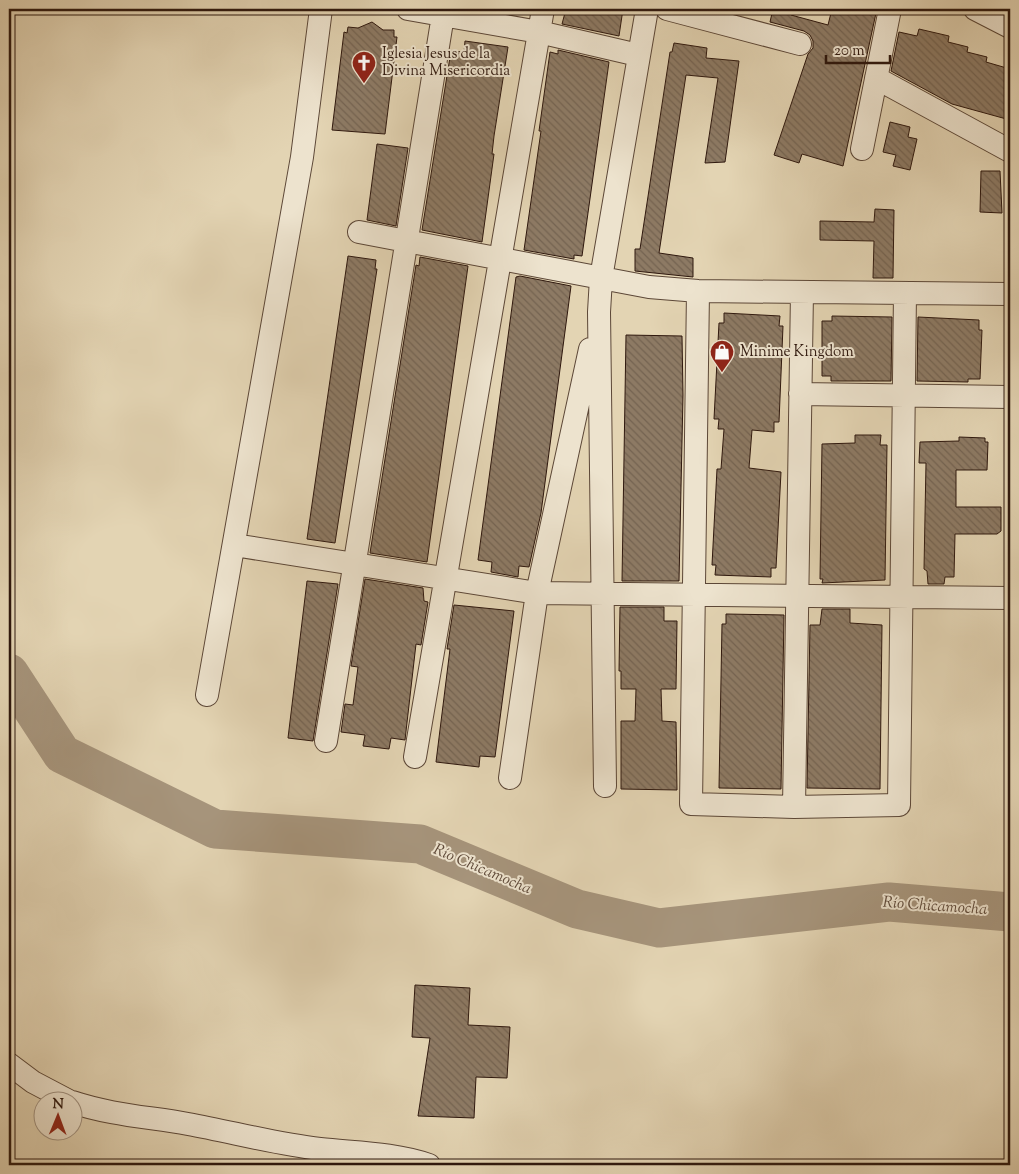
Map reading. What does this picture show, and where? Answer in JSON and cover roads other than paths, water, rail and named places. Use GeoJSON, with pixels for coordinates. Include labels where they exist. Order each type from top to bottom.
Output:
{"type":"FeatureCollection","features":[{"type":"Feature","properties":{"kind":"street"},"geometry":{"type":"LineString","coordinates":[[207,695],[302,157],[321,9]]}},
{"type":"Feature","properties":{"kind":"street"},"geometry":{"type":"LineString","coordinates":[[408,9],[443,12],[638,55]]}},
{"type":"Feature","properties":{"kind":"street"},"geometry":{"type":"LineString","coordinates":[[416,757],[543,9]]}},
{"type":"Feature","properties":{"kind":"street"},"geometry":{"type":"LineString","coordinates":[[605,786],[599,312],[601,278],[647,9]]}},
{"type":"Feature","properties":{"kind":"street"},"geometry":{"type":"LineString","coordinates":[[668,9],[800,44]]}},
{"type":"Feature","properties":{"kind":"street"},"geometry":{"type":"LineString","coordinates":[[862,149],[890,9]]}},
{"type":"Feature","properties":{"kind":"street"},"geometry":{"type":"LineString","coordinates":[[975,9],[1010,26]]}},
{"type":"Feature","properties":{"kind":"street"},"geometry":{"type":"LineString","coordinates":[[326,741],[443,12]]}},
{"type":"Feature","properties":{"kind":"street"},"geometry":{"type":"LineString","coordinates":[[876,78],[1010,151]]}},
{"type":"Feature","properties":{"kind":"street"},"geometry":{"type":"LineString","coordinates":[[359,232],[649,287],[698,291],[1010,294]]}},
{"type":"Feature","properties":{"kind":"street"},"geometry":{"type":"LineString","coordinates":[[698,291],[691,804],[794,808],[899,805],[905,293]]}},
{"type":"Feature","properties":{"kind":"street"},"geometry":{"type":"LineString","coordinates":[[794,808],[802,292]]}},
{"type":"Feature","properties":{"kind":"street"},"geometry":{"type":"LineString","coordinates":[[510,778],[537,593],[599,312]]}},
{"type":"Feature","properties":{"kind":"street"},"geometry":{"type":"LineString","coordinates":[[800,394],[1010,397]]}},
{"type":"Feature","properties":{"kind":"street"},"geometry":{"type":"LineString","coordinates":[[234,545],[537,593],[1010,598]]}},
{"type":"Feature","properties":{"kind":"street"},"geometry":{"type":"LineString","coordinates":[[9,1064],[33,1082],[52,1092]]}},
{"type":"Feature","properties":{"kind":"street"},"geometry":{"type":"LineString","coordinates":[[82,1105],[120,1116],[186,1124],[319,1149],[370,1152],[414,1160],[429,1165]]}},
{"type":"Feature","properties":{"kind":"waterway","name":"Río Chicamocha"},"geometry":{"type":"LineString","coordinates":[[9,673],[62,754],[215,829],[420,844],[577,909],[659,928],[889,902],[1010,912]]}},
{"type":"Feature","properties":{"kind":"place","name":"Iglesia Jesus de la Divina Misericordia"},"geometry":{"type":"Point","coordinates":[364,84]}},
{"type":"Feature","properties":{"kind":"place","name":"Minime Kingdom"},"geometry":{"type":"Point","coordinates":[722,373]}}]}
